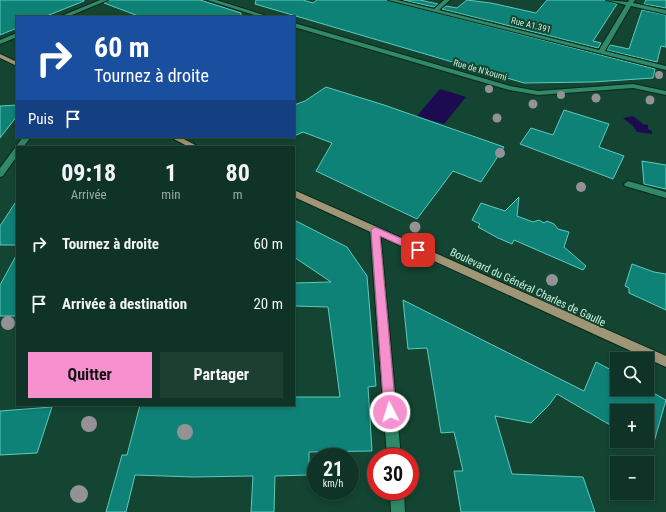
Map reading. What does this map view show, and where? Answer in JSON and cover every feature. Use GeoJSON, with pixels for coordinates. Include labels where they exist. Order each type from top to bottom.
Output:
{"type":"FeatureCollection","features":[{"type":"Feature","properties":{"kind":"main road"},"geometry":{"type":"LineString","coordinates":[[0,56],[16,64]]}},
{"type":"Feature","properties":{"kind":"main road"},"geometry":{"type":"LineString","coordinates":[[176,138],[193,146]]}},
{"type":"Feature","properties":{"kind":"main road","name":"Boulevard du Général Charles de Gaulle"},"geometry":{"type":"LineString","coordinates":[[295,193],[666,362]]}},
{"type":"Feature","properties":{"kind":"street"},"geometry":{"type":"LineString","coordinates":[[65,16],[105,0]]}},
{"type":"Feature","properties":{"kind":"street"},"geometry":{"type":"LineString","coordinates":[[210,0],[265,16]]}},
{"type":"Feature","properties":{"kind":"street","name":"Rue A1.391"},"geometry":{"type":"LineString","coordinates":[[391,0],[666,68]]}},
{"type":"Feature","properties":{"kind":"street"},"geometry":{"type":"LineString","coordinates":[[435,11],[447,0]]}},
{"type":"Feature","properties":{"kind":"street"},"geometry":{"type":"LineString","coordinates":[[609,0],[632,1],[666,7]]}},
{"type":"Feature","properties":{"kind":"street"},"geometry":{"type":"LineString","coordinates":[[632,1],[666,12]]}},
{"type":"Feature","properties":{"kind":"street"},"geometry":{"type":"LineString","coordinates":[[601,52],[632,1]]}},
{"type":"Feature","properties":{"kind":"street","name":"Rue de N'koumi"},"geometry":{"type":"LineString","coordinates":[[295,25],[509,88],[538,94],[633,86],[666,93]]}},
{"type":"Feature","properties":{"kind":"street"},"geometry":{"type":"LineString","coordinates":[[0,42],[16,35]]}},
{"type":"Feature","properties":{"kind":"street"},"geometry":{"type":"LineString","coordinates":[[20,146],[26,138]]}},
{"type":"Feature","properties":{"kind":"street"},"geometry":{"type":"LineString","coordinates":[[0,174],[16,151]]}},
{"type":"Feature","properties":{"kind":"street"},"geometry":{"type":"LineString","coordinates":[[628,184],[666,195]]}},
{"type":"Feature","properties":{"kind":"street"},"geometry":{"type":"LineString","coordinates":[[375,230],[393,448]]}},
{"type":"Feature","properties":{"kind":"street"},"geometry":{"type":"LineString","coordinates":[[397,500],[398,512]]}},
{"type":"Feature","properties":{"kind":"shaded area"},"geometry":{"type":"Polygon","coordinates":[[[440,89],[466,97],[444,124],[417,116],[440,89]]]}},
{"type":"Feature","properties":{"kind":"shaded area"},"geometry":{"type":"Polygon","coordinates":[[[633,116],[643,124],[648,125],[648,129],[652,131],[652,134],[637,132],[633,126],[623,118],[633,116]]]}},
{"type":"Feature","properties":{"kind":"building"},"geometry":{"type":"Polygon","coordinates":[[[0,0],[84,0],[46,16],[16,16],[16,28],[0,35],[0,0]]]}},
{"type":"Feature","properties":{"kind":"building"},"geometry":{"type":"Polygon","coordinates":[[[109,0],[200,0],[241,13],[241,16],[138,16],[104,3],[109,0]]]}},
{"type":"Feature","properties":{"kind":"building"},"geometry":{"type":"Polygon","coordinates":[[[256,0],[303,0],[313,3],[317,0],[387,0],[655,69],[653,78],[593,82],[524,83],[255,4],[256,0]]]}},
{"type":"Feature","properties":{"kind":"building"},"geometry":{"type":"Polygon","coordinates":[[[403,0],[420,0],[438,4],[434,7],[403,0]]]}},
{"type":"Feature","properties":{"kind":"building"},"geometry":{"type":"Polygon","coordinates":[[[467,0],[491,3],[536,13],[547,0],[605,0],[617,4],[593,41],[601,43],[598,48],[442,9],[446,6],[457,8],[467,0]]]}},
{"type":"Feature","properties":{"kind":"building"},"geometry":{"type":"Polygon","coordinates":[[[646,0],[666,0],[666,8],[644,4],[646,0]]]}},
{"type":"Feature","properties":{"kind":"building"},"geometry":{"type":"Polygon","coordinates":[[[642,10],[666,15],[666,47],[661,46],[657,62],[607,50],[610,45],[629,49],[642,10]]]}},
{"type":"Feature","properties":{"kind":"building"},"geometry":{"type":"Polygon","coordinates":[[[326,87],[384,105],[504,147],[481,182],[453,171],[417,219],[316,171],[332,143],[303,132],[295,136],[295,105],[305,101],[326,87]]]}},
{"type":"Feature","properties":{"kind":"building"},"geometry":{"type":"Polygon","coordinates":[[[16,105],[16,117],[0,138],[0,106],[16,105]]]}},
{"type":"Feature","properties":{"kind":"building"},"geometry":{"type":"Polygon","coordinates":[[[564,110],[609,124],[599,147],[624,156],[613,179],[520,144],[531,128],[553,135],[564,110]]]}},
{"type":"Feature","properties":{"kind":"building"},"geometry":{"type":"Polygon","coordinates":[[[642,161],[666,165],[666,189],[644,184],[642,161]]]}},
{"type":"Feature","properties":{"kind":"building"},"geometry":{"type":"Polygon","coordinates":[[[519,197],[517,216],[533,222],[539,220],[544,223],[547,221],[554,224],[558,229],[569,232],[564,247],[586,266],[583,270],[514,240],[512,244],[498,238],[478,227],[480,224],[472,220],[481,203],[505,211],[519,197]]]}},
{"type":"Feature","properties":{"kind":"building"},"geometry":{"type":"Polygon","coordinates":[[[16,202],[16,245],[0,245],[0,226],[16,202]]]}},
{"type":"Feature","properties":{"kind":"building"},"geometry":{"type":"Polygon","coordinates":[[[295,221],[347,247],[367,276],[376,386],[368,387],[372,448],[367,448],[367,451],[359,451],[359,448],[307,448],[307,475],[275,476],[274,512],[251,512],[253,476],[193,477],[135,475],[126,512],[106,512],[122,455],[127,455],[140,406],[295,406],[295,397],[340,397],[328,307],[295,306],[295,283],[331,282],[295,258],[295,221]]]}},
{"type":"Feature","properties":{"kind":"building"},"geometry":{"type":"Polygon","coordinates":[[[16,256],[16,316],[0,316],[0,285],[16,256]]]}},
{"type":"Feature","properties":{"kind":"building"},"geometry":{"type":"Polygon","coordinates":[[[632,264],[654,272],[666,274],[666,310],[629,293],[629,288],[625,286],[632,264]]]}},
{"type":"Feature","properties":{"kind":"building"},"geometry":{"type":"Polygon","coordinates":[[[403,300],[584,391],[596,362],[610,369],[610,396],[654,396],[654,393],[666,400],[654,442],[654,404],[610,404],[610,425],[557,394],[549,405],[531,423],[495,416],[512,474],[583,477],[595,512],[461,512],[454,471],[463,471],[454,432],[441,433],[427,348],[408,349],[403,300]]]}},
{"type":"Feature","properties":{"kind":"building"},"geometry":{"type":"Polygon","coordinates":[[[52,407],[37,453],[0,455],[0,411],[52,407]]]}},
{"type":"Feature","properties":{"kind":"route"},"geometry":{"type":"LineString","coordinates":[[390,412],[375,230],[418,250]]}}]}
